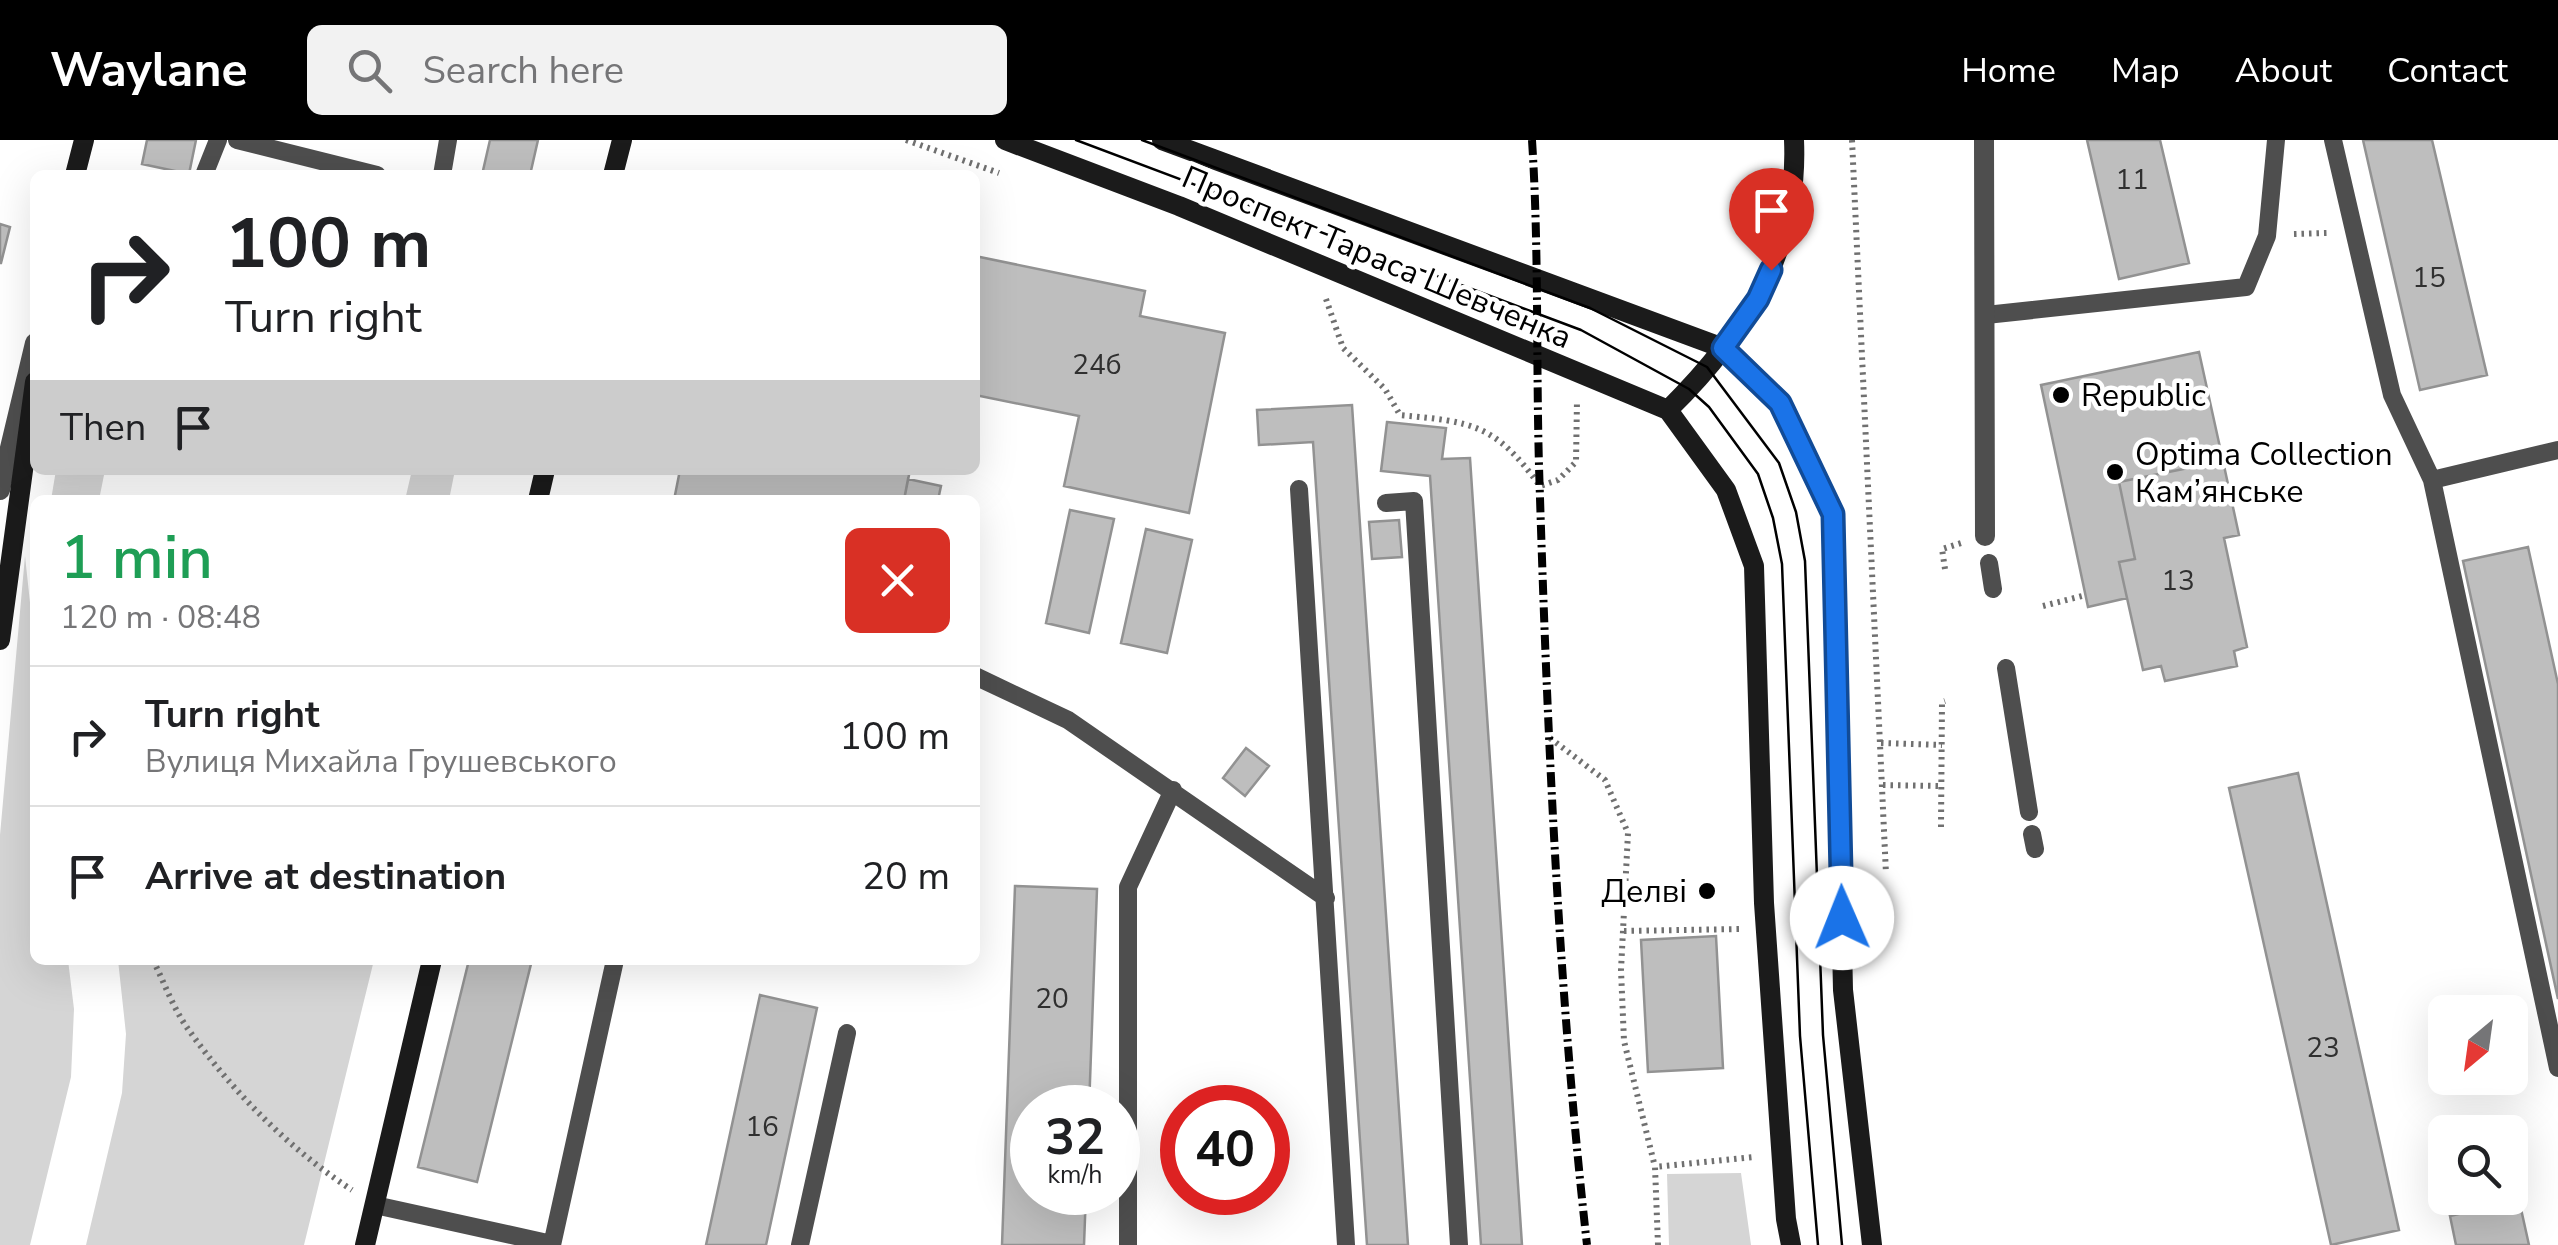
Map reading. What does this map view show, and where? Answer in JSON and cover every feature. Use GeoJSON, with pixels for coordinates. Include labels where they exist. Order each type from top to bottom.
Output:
{"type":"FeatureCollection","features":[{"type":"Feature","properties":{"kind":"street"},"geometry":{"type":"LineString","coordinates":[[77,170],[84,140]]}},
{"type":"Feature","properties":{"kind":"street"},"geometry":{"type":"LineString","coordinates":[[614,170],[622,140]]}},
{"type":"Feature","properties":{"kind":"street","name":"Проспект Тараса Шевченка"},"geometry":{"type":"LineString","coordinates":[[1005,140],[1179,206],[1668,410]]}},
{"type":"Feature","properties":{"kind":"street","name":"Проспект Тараса Шевченка"},"geometry":{"type":"LineString","coordinates":[[1162,140],[1723,348]]}},
{"type":"Feature","properties":{"kind":"street"},"geometry":{"type":"LineString","coordinates":[[1791,1245],[1764,902],[1754,566],[1726,490],[1668,410],[1723,348],[1758,299],[1783,241],[1796,181],[1794,140]]}},
{"type":"Feature","properties":{"kind":"street"},"geometry":{"type":"LineString","coordinates":[[1984,140],[1987,550]]}},
{"type":"Feature","properties":{"kind":"street"},"geometry":{"type":"LineString","coordinates":[[1723,348],[1780,403],[1833,514],[1843,990],[1872,1245]]}},
{"type":"Feature","properties":{"kind":"street"},"geometry":{"type":"LineString","coordinates":[[0,490],[7,430],[30,358]]}},
{"type":"Feature","properties":{"kind":"street"},"geometry":{"type":"LineString","coordinates":[[0,640],[30,419]]}},
{"type":"Feature","properties":{"kind":"street"},"geometry":{"type":"LineString","coordinates":[[366,1245],[431,965]]}},
{"type":"Feature","properties":{"kind":"lane"},"geometry":{"type":"LineString","coordinates":[[206,170],[218,140]]}},
{"type":"Feature","properties":{"kind":"lane"},"geometry":{"type":"LineString","coordinates":[[237,140],[356,170]]}},
{"type":"Feature","properties":{"kind":"lane"},"geometry":{"type":"LineString","coordinates":[[443,170],[448,140]]}},
{"type":"Feature","properties":{"kind":"lane"},"geometry":{"type":"LineString","coordinates":[[1986,315],[2246,287],[2267,236],[2276,140]]}},
{"type":"Feature","properties":{"kind":"lane"},"geometry":{"type":"LineString","coordinates":[[2333,140],[2392,395],[2432,480],[2558,1068]]}},
{"type":"Feature","properties":{"kind":"lane"},"geometry":{"type":"LineString","coordinates":[[2432,480],[2558,450]]}},
{"type":"Feature","properties":{"kind":"lane"},"geometry":{"type":"LineString","coordinates":[[1299,489],[1346,1245]]}},
{"type":"Feature","properties":{"kind":"lane"},"geometry":{"type":"LineString","coordinates":[[1386,502],[1414,501],[1459,1245]]}},
{"type":"Feature","properties":{"kind":"lane"},"geometry":{"type":"LineString","coordinates":[[1987,550],[1993,589]]}},
{"type":"Feature","properties":{"kind":"lane"},"geometry":{"type":"LineString","coordinates":[[2006,668],[2029,812]]}},
{"type":"Feature","properties":{"kind":"lane"},"geometry":{"type":"LineString","coordinates":[[980,678],[1068,720],[1326,898]]}},
{"type":"Feature","properties":{"kind":"lane"},"geometry":{"type":"LineString","coordinates":[[1128,1245],[1128,887],[1173,790]]}},
{"type":"Feature","properties":{"kind":"lane"},"geometry":{"type":"LineString","coordinates":[[375,1205],[552,1244],[614,965]]}},
{"type":"Feature","properties":{"kind":"lane"},"geometry":{"type":"LineString","coordinates":[[800,1245],[847,1033]]}},
{"type":"Feature","properties":{"kind":"path"},"geometry":{"type":"LineString","coordinates":[[906,140],[1015,179]]}},
{"type":"Feature","properties":{"kind":"path"},"geometry":{"type":"LineString","coordinates":[[1852,140],[1886,874]]}},
{"type":"Feature","properties":{"kind":"path"},"geometry":{"type":"LineString","coordinates":[[2267,236],[2354,232]]}},
{"type":"Feature","properties":{"kind":"path"},"geometry":{"type":"LineString","coordinates":[[1340,295],[1322,289],[1344,348],[1384,389],[1400,415],[1454,420],[1489,433],[1515,452],[1540,486],[1558,480],[1576,462],[1578,384]]}},
{"type":"Feature","properties":{"kind":"path"},"geometry":{"type":"LineString","coordinates":[[2043,606],[2086,596]]}},
{"type":"Feature","properties":{"kind":"path"},"geometry":{"type":"LineString","coordinates":[[1941,827],[1945,702]]}},
{"type":"Feature","properties":{"kind":"path"},"geometry":{"type":"LineString","coordinates":[[1550,738],[1605,780],[1628,834],[1620,970],[1624,1041],[1655,1167],[1658,1245]]}},
{"type":"Feature","properties":{"kind":"path"},"geometry":{"type":"LineString","coordinates":[[1881,743],[1942,744]]}},
{"type":"Feature","properties":{"kind":"path"},"geometry":{"type":"LineString","coordinates":[[1882,785],[1942,786]]}},
{"type":"Feature","properties":{"kind":"path"},"geometry":{"type":"LineString","coordinates":[[1740,919],[1742,947]]}},
{"type":"Feature","properties":{"kind":"path"},"geometry":{"type":"LineString","coordinates":[[1624,930],[1740,929]]}},
{"type":"Feature","properties":{"kind":"path"},"geometry":{"type":"LineString","coordinates":[[156,965],[186,1026],[232,1084],[316,1168],[375,1205]]}},
{"type":"Feature","properties":{"kind":"path"},"geometry":{"type":"LineString","coordinates":[[1754,1140],[1755,1174]]}},
{"type":"Feature","properties":{"kind":"path"},"geometry":{"type":"LineString","coordinates":[[1655,1167],[1754,1157]]}},
{"type":"Feature","properties":{"kind":"shaded area"},"geometry":{"type":"Polygon","coordinates":[[[55,475],[104,475],[100,495],[52,495],[55,475]]]}},
{"type":"Feature","properties":{"kind":"shaded area"},"geometry":{"type":"Polygon","coordinates":[[[411,475],[454,475],[450,495],[406,495],[411,475]]]}},
{"type":"Feature","properties":{"kind":"shaded area"},"geometry":{"type":"Polygon","coordinates":[[[25,556],[30,602],[30,965],[69,965],[74,1009],[71,1077],[30,1245],[0,1245],[0,835],[25,556]]]}},
{"type":"Feature","properties":{"kind":"shaded area"},"geometry":{"type":"Polygon","coordinates":[[[119,965],[373,965],[304,1245],[86,1245],[122,1093],[126,1034],[119,965]]]}},
{"type":"Feature","properties":{"kind":"shaded area"},"geometry":{"type":"Polygon","coordinates":[[[1741,1173],[1751,1245],[1669,1245],[1667,1174],[1741,1173]]]}},
{"type":"Feature","properties":{"kind":"building"},"geometry":{"type":"Polygon","coordinates":[[[147,140],[196,140],[190,170],[142,164],[147,140]]]}},
{"type":"Feature","properties":{"kind":"building"},"geometry":{"type":"Polygon","coordinates":[[[490,140],[538,140],[531,170],[483,170],[490,140]]]}},
{"type":"Feature","properties":{"kind":"building"},"geometry":{"type":"Polygon","coordinates":[[[2087,140],[2160,140],[2189,263],[2119,279],[2087,140]]]}},
{"type":"Feature","properties":{"kind":"building"},"geometry":{"type":"Polygon","coordinates":[[[2363,140],[2432,140],[2487,375],[2420,390],[2363,140]]]}},
{"type":"Feature","properties":{"kind":"building"},"geometry":{"type":"Polygon","coordinates":[[[0,224],[10,227],[1,263],[0,263],[0,224]]]}},
{"type":"Feature","properties":{"kind":"building"},"geometry":{"type":"Polygon","coordinates":[[[980,257],[1145,291],[1140,316],[1225,333],[1189,513],[1064,486],[1079,416],[980,396],[980,257]]]}},
{"type":"Feature","properties":{"kind":"building","name":"Optima Collection Кам’янське"},"geometry":{"type":"Polygon","coordinates":[[[2199,352],[2223,461],[2119,482],[2135,559],[2119,562],[2127,598],[2088,607],[2041,385],[2199,352]]]}},
{"type":"Feature","properties":{"kind":"building"},"geometry":{"type":"Polygon","coordinates":[[[1352,405],[1408,1245],[1367,1245],[1313,442],[1259,445],[1257,410],[1352,405]]]}},
{"type":"Feature","properties":{"kind":"building"},"geometry":{"type":"Polygon","coordinates":[[[1387,422],[1446,428],[1442,459],[1470,458],[1522,1245],[1481,1245],[1430,476],[1381,471],[1387,422]]]}},
{"type":"Feature","properties":{"kind":"building"},"geometry":{"type":"Polygon","coordinates":[[[2223,461],[2239,535],[2224,538],[2247,647],[2234,651],[2237,666],[2165,681],[2161,666],[2143,670],[2119,562],[2135,559],[2119,482],[2223,461]]]}},
{"type":"Feature","properties":{"kind":"building"},"geometry":{"type":"Polygon","coordinates":[[[679,475],[909,475],[905,495],[675,495],[679,475]]]}},
{"type":"Feature","properties":{"kind":"building"},"geometry":{"type":"Polygon","coordinates":[[[908,479],[941,486],[939,495],[905,495],[908,479]]]}},
{"type":"Feature","properties":{"kind":"building"},"geometry":{"type":"Polygon","coordinates":[[[1070,510],[1114,519],[1089,633],[1046,623],[1070,510]]]}},
{"type":"Feature","properties":{"kind":"building"},"geometry":{"type":"Polygon","coordinates":[[[1399,520],[1402,557],[1372,559],[1369,522],[1399,520]]]}},
{"type":"Feature","properties":{"kind":"building"},"geometry":{"type":"Polygon","coordinates":[[[1146,529],[1192,540],[1167,653],[1121,643],[1146,529]]]}},
{"type":"Feature","properties":{"kind":"building"},"geometry":{"type":"Polygon","coordinates":[[[2528,547],[2558,684],[2558,999],[2463,561],[2528,547]]]}},
{"type":"Feature","properties":{"kind":"building"},"geometry":{"type":"Polygon","coordinates":[[[1246,748],[1269,766],[1245,796],[1223,778],[1246,748]]]}},
{"type":"Feature","properties":{"kind":"building"},"geometry":{"type":"Polygon","coordinates":[[[2298,773],[2399,1230],[2331,1245],[2229,788],[2298,773]]]}},
{"type":"Feature","properties":{"kind":"building"},"geometry":{"type":"Polygon","coordinates":[[[1015,886],[1097,889],[1090,1085],[1010,1085],[1010,1215],[1085,1215],[1084,1245],[1002,1245],[1015,886]]]}},
{"type":"Feature","properties":{"kind":"building"},"geometry":{"type":"Polygon","coordinates":[[[1716,936],[1723,1068],[1648,1072],[1641,940],[1716,936]]]}},
{"type":"Feature","properties":{"kind":"building"},"geometry":{"type":"Polygon","coordinates":[[[468,965],[531,965],[477,1182],[418,1167],[468,965]]]}},
{"type":"Feature","properties":{"kind":"building"},"geometry":{"type":"Polygon","coordinates":[[[760,995],[817,1008],[766,1245],[706,1245],[760,995]]]}},
{"type":"Feature","properties":{"kind":"building"},"geometry":{"type":"Polygon","coordinates":[[[2522,1215],[2529,1245],[2456,1245],[2450,1216],[2522,1215]]]}},
{"type":"Feature","properties":{"kind":"tram line"},"geometry":{"type":"LineString","coordinates":[[1076,140],[1581,330],[1689,389],[1709,407],[1758,474],[1773,518],[1782,564],[1800,1036],[1818,1245]]}},
{"type":"Feature","properties":{"kind":"tram line"},"geometry":{"type":"LineString","coordinates":[[1142,140],[1590,308],[1707,367],[1779,463],[1796,512],[1805,561],[1823,1035],[1842,1245]]}},
{"type":"Feature","properties":{"kind":"railway"},"geometry":{"type":"LineString","coordinates":[[1532,140],[1550,758],[1568,1051],[1587,1245]]}},
{"type":"Feature","properties":{"kind":"place","name":"Republic"},"geometry":{"type":"Point","coordinates":[2061,395]}},
{"type":"Feature","properties":{"kind":"place","name":"Optima Collection Кам’янське"},"geometry":{"type":"Point","coordinates":[2115,472]}},
{"type":"Feature","properties":{"kind":"place","name":"Делві"},"geometry":{"type":"Point","coordinates":[1707,891]}},
{"type":"Feature","properties":{"kind":"route"},"geometry":{"type":"LineString","coordinates":[[1771,270],[1758,299],[1723,348],[1780,403],[1833,514],[1842,918]]}}]}
